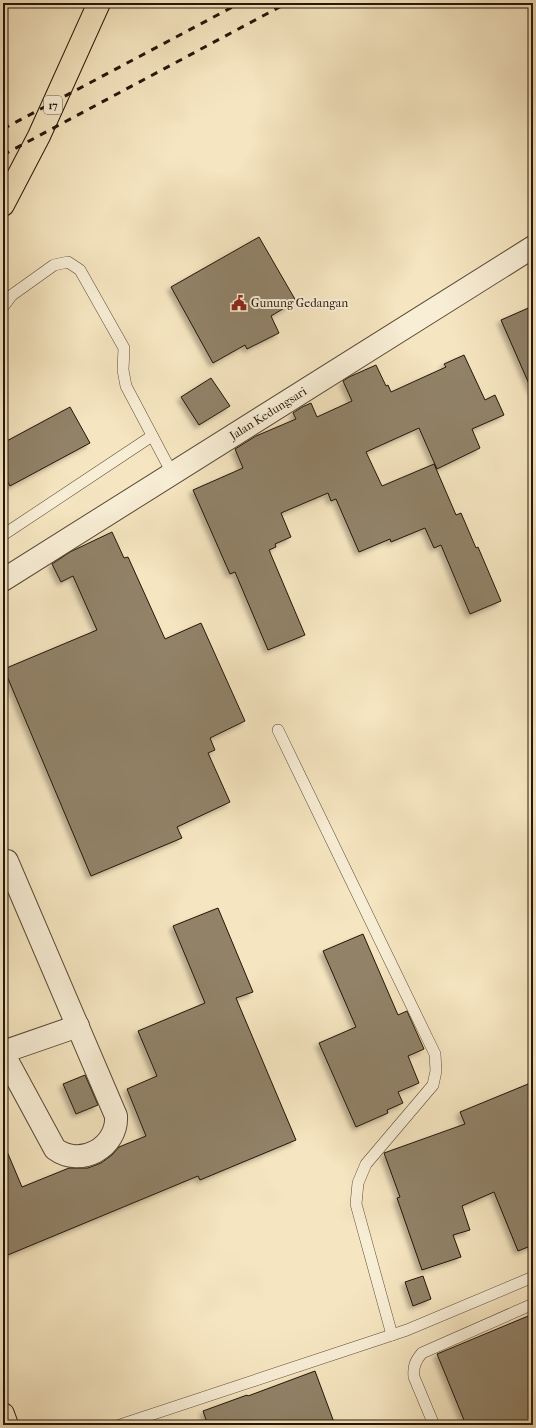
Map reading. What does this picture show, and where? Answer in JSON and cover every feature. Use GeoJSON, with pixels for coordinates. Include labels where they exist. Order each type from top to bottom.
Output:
{"type":"FeatureCollection","features":[{"type":"Feature","properties":{"kind":"highway","name":"17"},"geometry":{"type":"LineString","coordinates":[[3,205],[39,136],[100,3]]}},
{"type":"Feature","properties":{"kind":"highway"},"geometry":{"type":"LineString","coordinates":[[3,1414],[7,1425]]}},
{"type":"Feature","properties":{"kind":"street","name":"Jalan Kedungsari"},"geometry":{"type":"LineString","coordinates":[[3,580],[533,248]]}},
{"type":"Feature","properties":{"kind":"street"},"geometry":{"type":"LineString","coordinates":[[7,861],[78,1026],[116,1116],[116,1126],[109,1141],[103,1147],[87,1155],[70,1157],[55,1149],[3,1053],[78,1026]]}},
{"type":"Feature","properties":{"kind":"lane"},"geometry":{"type":"LineString","coordinates":[[3,307],[12,295],[54,265],[68,262],[80,270],[124,348],[123,370],[126,386],[172,474]]}},
{"type":"Feature","properties":{"kind":"lane"},"geometry":{"type":"LineString","coordinates":[[3,535],[152,436]]}},
{"type":"Feature","properties":{"kind":"lane"},"geometry":{"type":"LineString","coordinates":[[278,730],[434,1054],[436,1071],[433,1085],[366,1164],[358,1183],[356,1204],[392,1335]]}},
{"type":"Feature","properties":{"kind":"lane"},"geometry":{"type":"LineString","coordinates":[[120,1425],[392,1335],[533,1277]]}},
{"type":"Feature","properties":{"kind":"lane"},"geometry":{"type":"LineString","coordinates":[[434,1425],[414,1377],[413,1369],[416,1360],[422,1353],[533,1304]]}},
{"type":"Feature","properties":{"kind":"building"},"geometry":{"type":"Polygon","coordinates":[[[259,237],[296,301],[271,316],[279,333],[247,349],[245,345],[213,363],[171,287],[259,237]]]}},
{"type":"Feature","properties":{"kind":"building"},"geometry":{"type":"Polygon","coordinates":[[[533,306],[533,393],[501,320],[533,306]]]}},
{"type":"Feature","properties":{"kind":"building"},"geometry":{"type":"Polygon","coordinates":[[[464,355],[485,400],[495,395],[504,415],[472,429],[480,448],[437,469],[419,428],[366,452],[382,486],[434,464],[456,515],[461,513],[476,548],[478,547],[501,601],[470,614],[441,545],[434,548],[425,528],[391,542],[390,539],[359,552],[336,499],[331,501],[328,493],[281,513],[291,537],[275,544],[276,547],[269,550],[305,635],[268,650],[235,572],[230,574],[193,490],[243,468],[235,449],[256,436],[296,419],[293,413],[302,407],[311,403],[317,417],[352,401],[343,381],[349,377],[376,365],[386,386],[388,385],[391,392],[446,367],[444,364],[464,355]]]}},
{"type":"Feature","properties":{"kind":"building"},"geometry":{"type":"Polygon","coordinates":[[[211,378],[230,406],[199,425],[181,397],[211,378]]]}},
{"type":"Feature","properties":{"kind":"building"},"geometry":{"type":"Polygon","coordinates":[[[70,407],[90,443],[10,486],[3,473],[3,443],[70,407]]]}},
{"type":"Feature","properties":{"kind":"building"},"geometry":{"type":"Polygon","coordinates":[[[112,532],[124,558],[128,557],[165,639],[201,623],[245,721],[210,738],[215,750],[208,753],[230,802],[177,827],[182,838],[91,876],[4,669],[97,630],[73,576],[61,582],[52,564],[70,552],[112,532]]]}},
{"type":"Feature","properties":{"kind":"building"},"geometry":{"type":"Polygon","coordinates":[[[218,908],[253,992],[236,998],[296,1140],[200,1180],[198,1176],[3,1257],[3,1142],[22,1187],[69,1168],[88,1168],[101,1163],[112,1155],[119,1147],[146,1136],[127,1089],[157,1076],[138,1031],[205,1003],[173,926],[218,908]]]}},
{"type":"Feature","properties":{"kind":"building"},"geometry":{"type":"Polygon","coordinates":[[[363,934],[398,1015],[407,1011],[424,1049],[408,1056],[419,1083],[398,1092],[403,1103],[387,1110],[388,1113],[356,1127],[319,1043],[356,1027],[323,951],[363,934]]]}},
{"type":"Feature","properties":{"kind":"building"},"geometry":{"type":"Polygon","coordinates":[[[85,1075],[98,1105],[76,1114],[63,1084],[85,1075]]]}},
{"type":"Feature","properties":{"kind":"building"},"geometry":{"type":"Polygon","coordinates":[[[533,1082],[533,1245],[518,1251],[494,1192],[462,1206],[470,1230],[453,1235],[461,1257],[422,1270],[397,1198],[400,1197],[384,1153],[465,1124],[460,1112],[533,1082]]]}},
{"type":"Feature","properties":{"kind":"building"},"geometry":{"type":"Polygon","coordinates":[[[423,1276],[431,1299],[413,1306],[405,1282],[423,1276]]]}},
{"type":"Feature","properties":{"kind":"building"},"geometry":{"type":"Polygon","coordinates":[[[533,1314],[533,1425],[466,1425],[437,1354],[533,1314]]]}},
{"type":"Feature","properties":{"kind":"building"},"geometry":{"type":"Polygon","coordinates":[[[315,1371],[335,1425],[208,1425],[203,1411],[315,1371]]]}},
{"type":"Feature","properties":{"kind":"railway"},"geometry":{"type":"LineString","coordinates":[[3,129],[240,3]]}},
{"type":"Feature","properties":{"kind":"railway"},"geometry":{"type":"LineString","coordinates":[[3,155],[287,3]]}},
{"type":"Feature","properties":{"kind":"place","name":"Gunung Gedangan"},"geometry":{"type":"Point","coordinates":[239,303]}}]}
